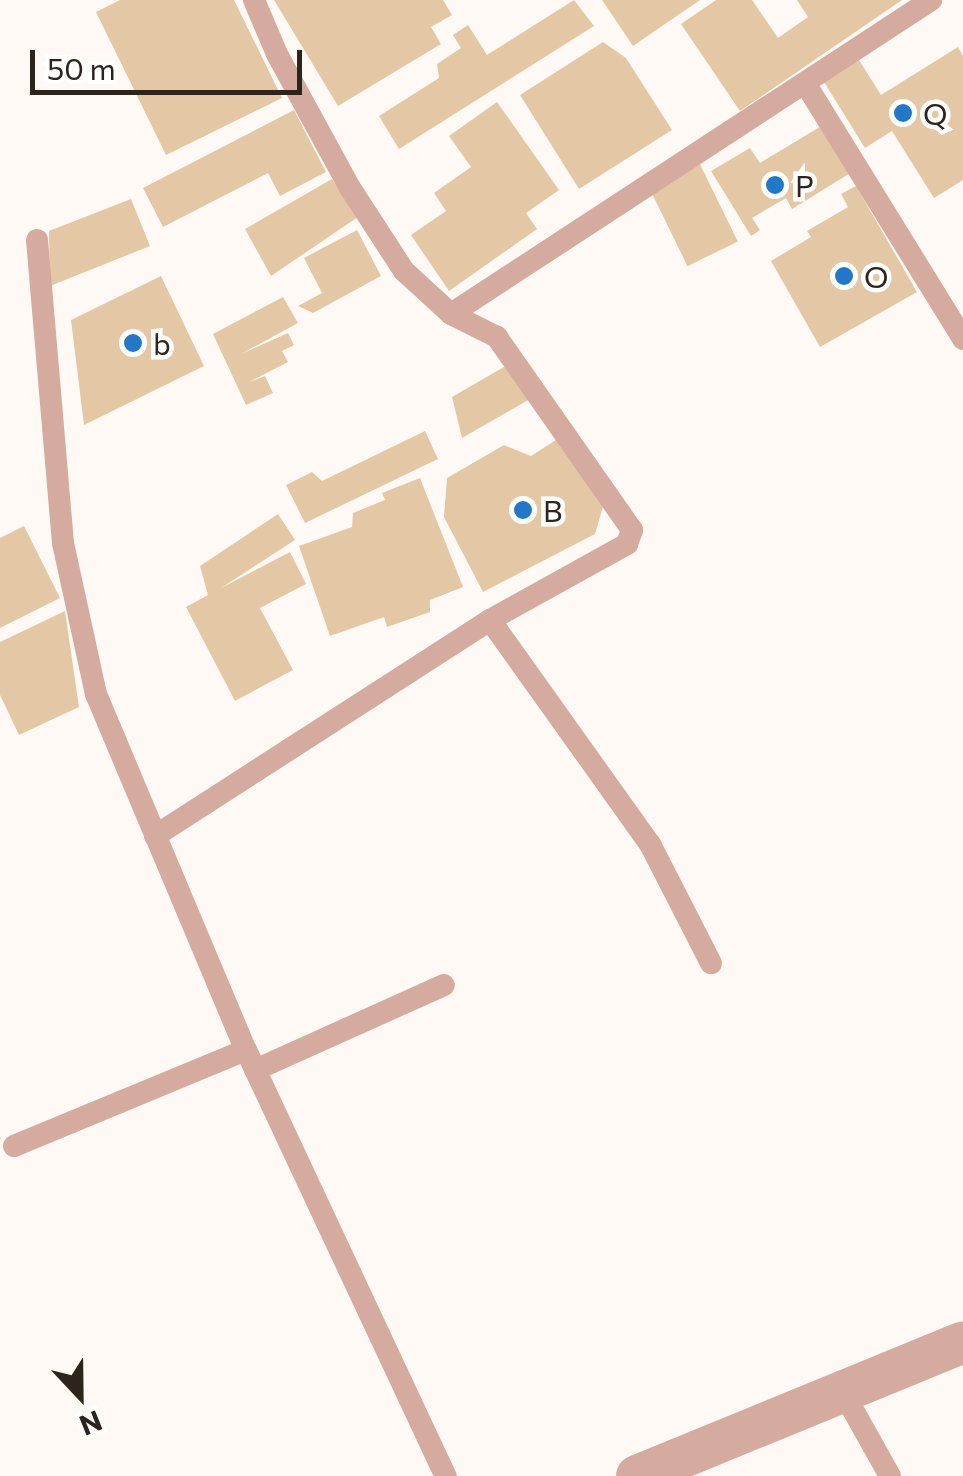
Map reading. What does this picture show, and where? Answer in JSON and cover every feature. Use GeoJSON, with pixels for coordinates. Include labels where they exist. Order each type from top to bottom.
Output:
{"type":"FeatureCollection","features":[{"type":"Feature","properties":{"kind":"street"},"geometry":{"type":"LineString","coordinates":[[651,1474],[961,1347]]}},
{"type":"Feature","properties":{"kind":"lane"},"geometry":{"type":"LineString","coordinates":[[155,836],[490,620],[627,544],[632,530],[497,336],[451,314],[404,271],[350,188],[277,54],[254,0]]}},
{"type":"Feature","properties":{"kind":"lane"},"geometry":{"type":"LineString","coordinates":[[451,314],[931,0]]}},
{"type":"Feature","properties":{"kind":"lane"},"geometry":{"type":"LineString","coordinates":[[805,83],[963,339]]}},
{"type":"Feature","properties":{"kind":"lane"},"geometry":{"type":"LineString","coordinates":[[37,240],[63,543],[96,694],[250,1060],[446,1476]]}},
{"type":"Feature","properties":{"kind":"lane"},"geometry":{"type":"LineString","coordinates":[[490,620],[650,844],[711,963]]}},
{"type":"Feature","properties":{"kind":"lane"},"geometry":{"type":"LineString","coordinates":[[14,1146],[444,986]]}},
{"type":"Feature","properties":{"kind":"lane"},"geometry":{"type":"LineString","coordinates":[[844,1394],[890,1476]]}},
{"type":"Feature","properties":{"kind":"building"},"geometry":{"type":"Polygon","coordinates":[[[120,0],[234,0],[282,98],[166,155],[96,12],[120,0]]]}},
{"type":"Feature","properties":{"kind":"building"},"geometry":{"type":"Polygon","coordinates":[[[274,0],[443,0],[452,15],[431,27],[441,44],[338,106],[274,0]]]}},
{"type":"Feature","properties":{"kind":"building"},"geometry":{"type":"Polygon","coordinates":[[[574,0],[594,26],[399,149],[379,116],[439,78],[437,64],[461,48],[453,35],[468,25],[487,55],[574,0]]]}},
{"type":"Feature","properties":{"kind":"building"},"geometry":{"type":"Polygon","coordinates":[[[602,0],[700,0],[633,46],[602,0]]]}},
{"type":"Feature","properties":{"kind":"building"},"geometry":{"type":"Polygon","coordinates":[[[716,0],[752,0],[778,38],[808,17],[797,0],[902,0],[740,111],[681,24],[716,0]]]}},
{"type":"Feature","properties":{"kind":"building"},"geometry":{"type":"Polygon","coordinates":[[[603,42],[626,58],[672,130],[579,189],[520,95],[603,42]]]}},
{"type":"Feature","properties":{"kind":"building","name":"Q"},"geometry":{"type":"Polygon","coordinates":[[[958,47],[963,56],[963,180],[934,198],[892,131],[865,148],[824,82],[859,60],[881,95],[958,47]]]}},
{"type":"Feature","properties":{"kind":"building"},"geometry":{"type":"Polygon","coordinates":[[[497,102],[559,190],[526,213],[537,229],[449,291],[411,235],[446,211],[434,193],[471,167],[449,136],[497,102]]]}},
{"type":"Feature","properties":{"kind":"building"},"geometry":{"type":"Polygon","coordinates":[[[294,110],[326,172],[280,196],[268,173],[163,227],[143,188],[294,110]]]}},
{"type":"Feature","properties":{"kind":"building","name":"P"},"geometry":{"type":"Polygon","coordinates":[[[823,125],[852,172],[792,209],[786,198],[752,218],[760,230],[751,236],[711,171],[750,148],[760,163],[823,125]]]}},
{"type":"Feature","properties":{"kind":"building"},"geometry":{"type":"Polygon","coordinates":[[[697,158],[738,242],[687,266],[647,183],[697,158]]]}},
{"type":"Feature","properties":{"kind":"building"},"geometry":{"type":"Polygon","coordinates":[[[332,179],[358,217],[271,276],[245,229],[332,179]]]}},
{"type":"Feature","properties":{"kind":"building","name":"O"},"geometry":{"type":"Polygon","coordinates":[[[856,186],[917,292],[820,347],[771,261],[811,237],[807,231],[848,207],[841,194],[856,186]]]}},
{"type":"Feature","properties":{"kind":"building","name":"B"},"geometry":{"type":"Polygon","coordinates":[[[131,199],[150,246],[50,286],[49,231],[131,199]]]}},
{"type":"Feature","properties":{"kind":"building"},"geometry":{"type":"Polygon","coordinates":[[[357,230],[381,276],[313,313],[298,306],[322,293],[304,258],[357,230]]]}},
{"type":"Feature","properties":{"kind":"building","name":"b"},"geometry":{"type":"Polygon","coordinates":[[[161,276],[204,366],[84,425],[71,320],[161,276]]]}},
{"type":"Feature","properties":{"kind":"building"},"geometry":{"type":"Polygon","coordinates":[[[283,297],[298,323],[241,354],[288,333],[294,345],[282,351],[288,362],[249,382],[265,376],[273,393],[246,405],[213,334],[283,297]]]}},
{"type":"Feature","properties":{"kind":"building","name":"B"},"geometry":{"type":"Polygon","coordinates":[[[516,360],[537,395],[462,438],[452,397],[516,360]]]}},
{"type":"Feature","properties":{"kind":"building"},"geometry":{"type":"Polygon","coordinates":[[[425,431],[438,459],[305,523],[286,485],[312,472],[322,481],[425,431]]]}},
{"type":"Feature","properties":{"kind":"building","name":"B"},"geometry":{"type":"Polygon","coordinates":[[[559,438],[604,503],[595,534],[483,592],[444,517],[447,478],[504,445],[531,456],[559,438]]]}},
{"type":"Feature","properties":{"kind":"building"},"geometry":{"type":"Polygon","coordinates":[[[420,478],[463,587],[430,600],[430,612],[387,627],[384,617],[330,636],[299,546],[352,527],[353,513],[385,500],[382,493],[420,478]]]}},
{"type":"Feature","properties":{"kind":"building"},"geometry":{"type":"Polygon","coordinates":[[[278,514],[295,540],[221,588],[290,552],[306,584],[260,608],[293,670],[235,701],[186,607],[208,595],[200,566],[278,514]]]}},
{"type":"Feature","properties":{"kind":"building"},"geometry":{"type":"Polygon","coordinates":[[[24,526],[60,598],[0,628],[0,538],[24,526]]]}},
{"type":"Feature","properties":{"kind":"building"},"geometry":{"type":"Polygon","coordinates":[[[65,611],[79,707],[19,735],[0,695],[0,642],[65,611]]]}},
{"type":"Feature","properties":{"kind":"place","name":"Q"},"geometry":{"type":"Point","coordinates":[903,113]}},
{"type":"Feature","properties":{"kind":"place","name":"P"},"geometry":{"type":"Point","coordinates":[775,185]}},
{"type":"Feature","properties":{"kind":"place","name":"O"},"geometry":{"type":"Point","coordinates":[844,276]}},
{"type":"Feature","properties":{"kind":"place","name":"b"},"geometry":{"type":"Point","coordinates":[133,343]}},
{"type":"Feature","properties":{"kind":"place","name":"B"},"geometry":{"type":"Point","coordinates":[523,510]}}]}
